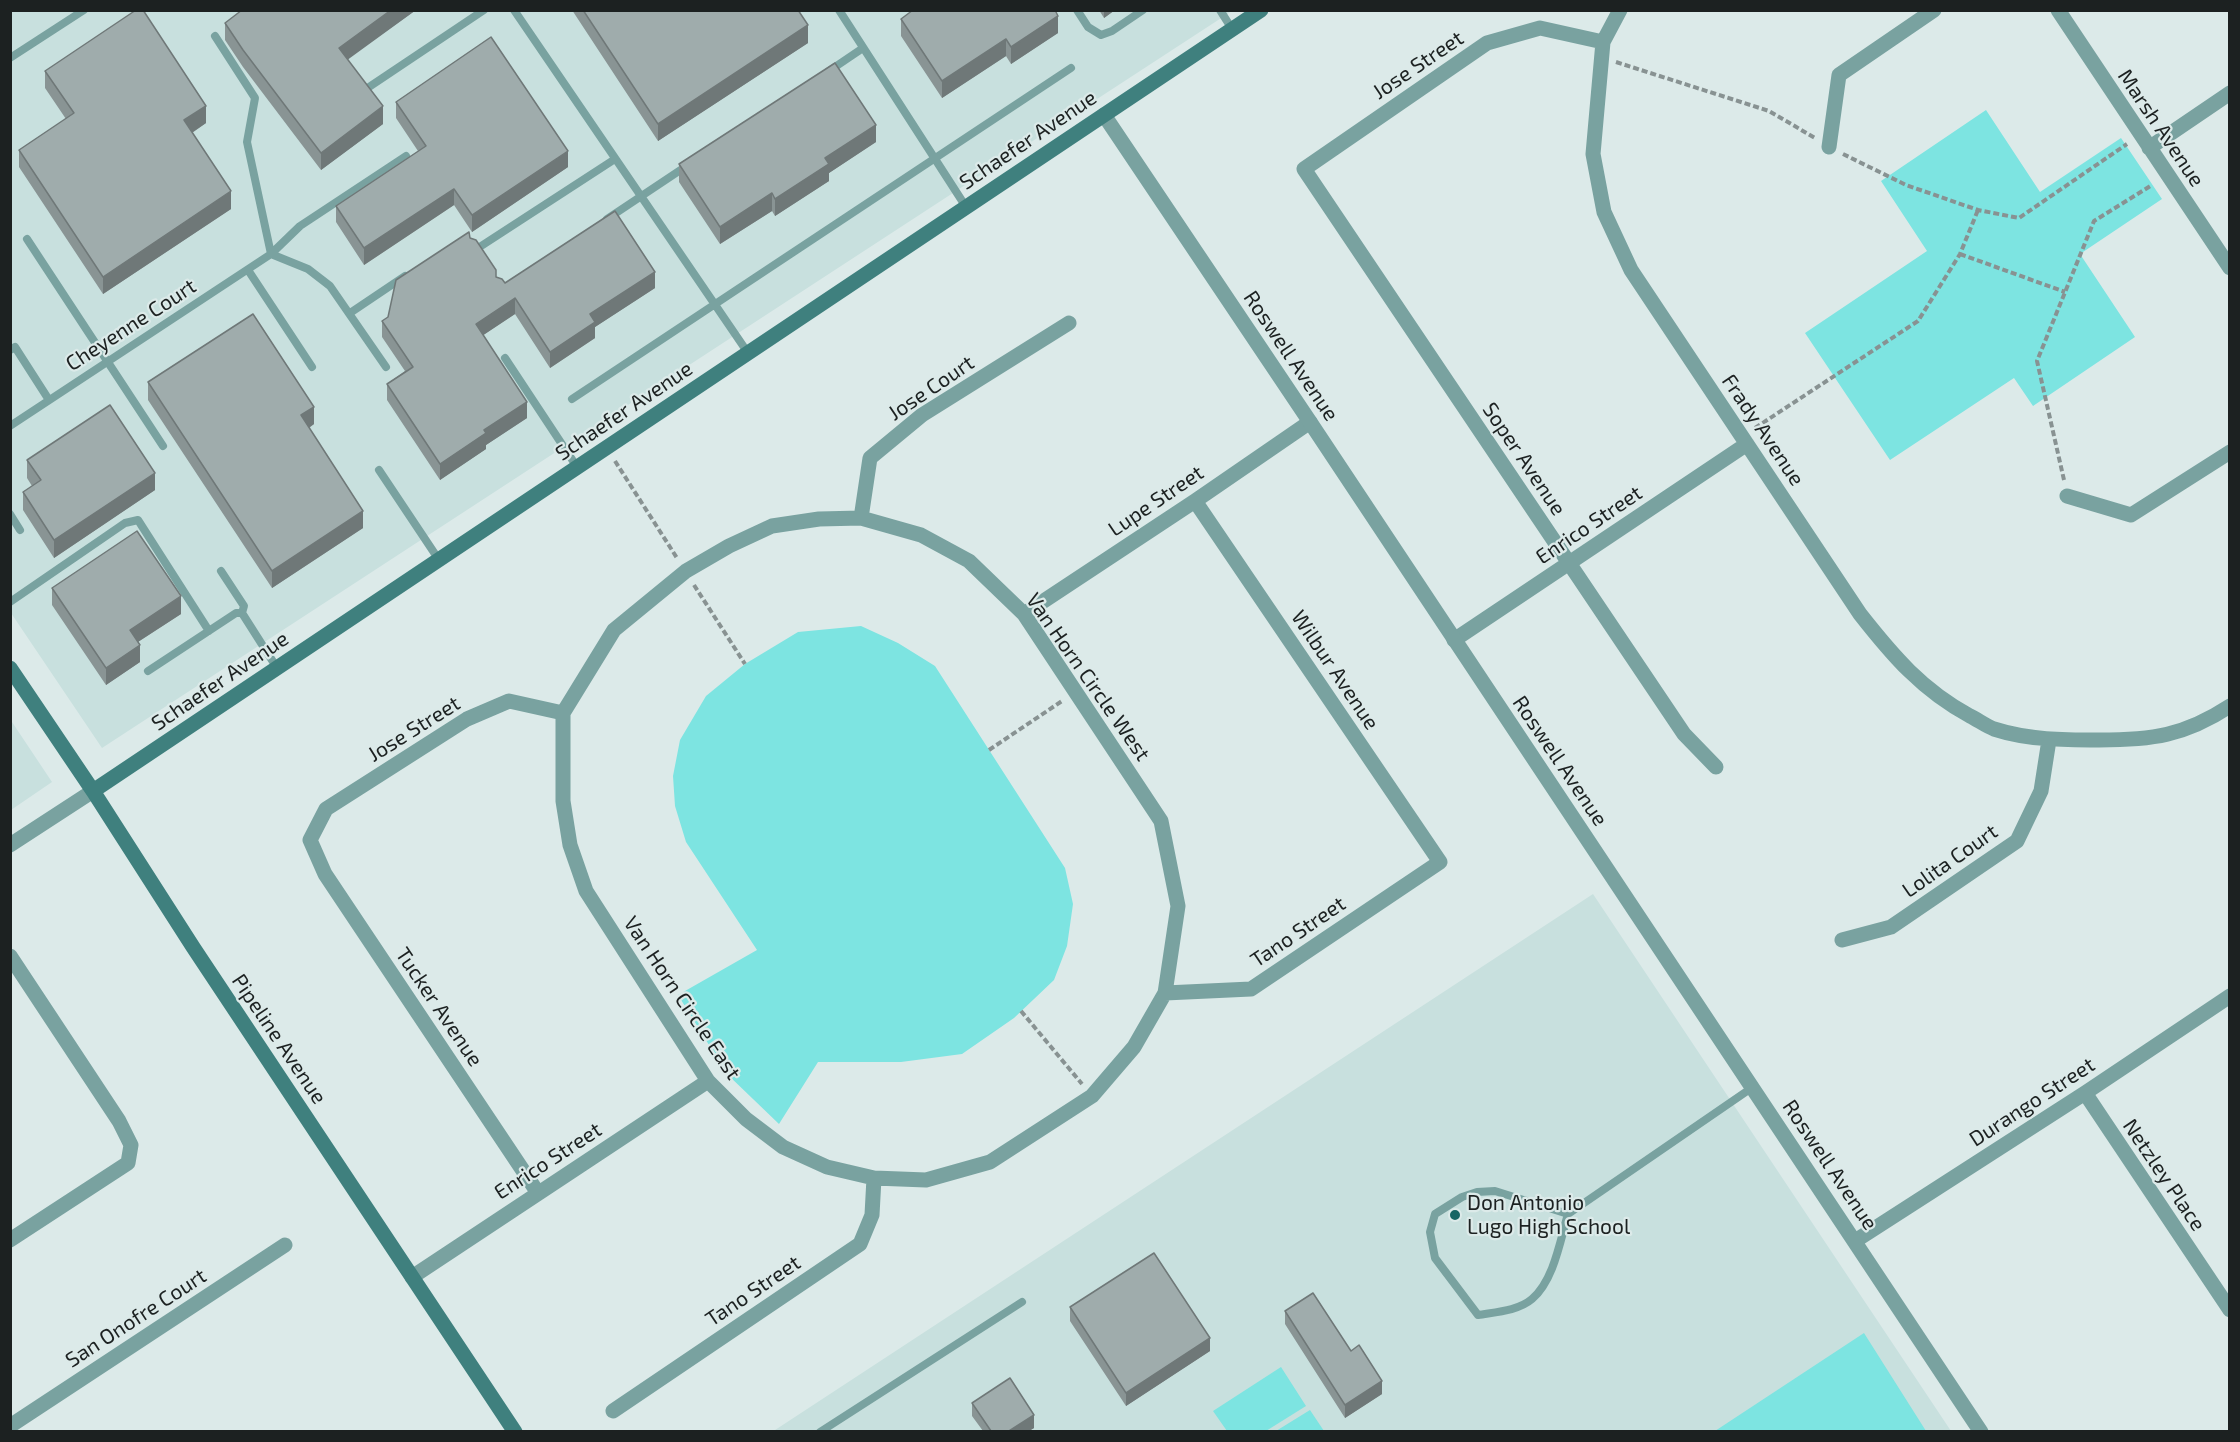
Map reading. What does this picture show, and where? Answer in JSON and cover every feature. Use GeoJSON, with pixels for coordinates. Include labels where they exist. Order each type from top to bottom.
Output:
{"type":"FeatureCollection","features":[{"type":"Feature","properties":{"kind":"main road","name":"Schaefer Avenue"},"geometry":{"type":"LineString","coordinates":[[93,791],[1261,10]]}},
{"type":"Feature","properties":{"kind":"main road","name":"Pipeline Avenue"},"geometry":{"type":"LineString","coordinates":[[10,668],[514,1431]]}},
{"type":"Feature","properties":{"kind":"street"},"geometry":{"type":"LineString","coordinates":[[1603,50],[1620,10]]}},
{"type":"Feature","properties":{"kind":"street"},"geometry":{"type":"LineString","coordinates":[[1829,147],[1839,75],[1934,10]]}},
{"type":"Feature","properties":{"kind":"street","name":"Marsh Avenue"},"geometry":{"type":"LineString","coordinates":[[2058,10],[2229,268]]}},
{"type":"Feature","properties":{"kind":"street","name":"Jose Street"},"geometry":{"type":"LineString","coordinates":[[1304,169],[1487,43],[1540,28],[1603,50]]}},
{"type":"Feature","properties":{"kind":"street","name":"Frady Avenue"},"geometry":{"type":"LineString","coordinates":[[1603,50],[1593,154],[1604,212],[1631,270],[1860,614],[1896,660],[1944,702],[1994,729],[2049,740],[2141,740],[2183,731],[2213,717],[2229,706]]}},
{"type":"Feature","properties":{"kind":"street"},"geometry":{"type":"LineString","coordinates":[[2144,141],[2229,93]]}},
{"type":"Feature","properties":{"kind":"street","name":"Roswell Avenue"},"geometry":{"type":"LineString","coordinates":[[1104,115],[1981,1431]]}},
{"type":"Feature","properties":{"kind":"street","name":"Soper Avenue"},"geometry":{"type":"LineString","coordinates":[[1304,169],[1684,734],[1716,767]]}},
{"type":"Feature","properties":{"kind":"street","name":"Jose Court"},"geometry":{"type":"LineString","coordinates":[[861,518],[870,458],[922,415],[1069,323]]}},
{"type":"Feature","properties":{"kind":"street","name":"Lupe Street"},"geometry":{"type":"LineString","coordinates":[[1024,614],[1310,422]]}},
{"type":"Feature","properties":{"kind":"street","name":"Enrico Street"},"geometry":{"type":"LineString","coordinates":[[1454,640],[1744,441]]}},
{"type":"Feature","properties":{"kind":"street"},"geometry":{"type":"LineString","coordinates":[[2067,496],[2130,515],[2229,452]]}},
{"type":"Feature","properties":{"kind":"street","name":"Wilbur Avenue"},"geometry":{"type":"LineString","coordinates":[[1195,501],[1440,862]]}},
{"type":"Feature","properties":{"kind":"street","name":"Van Horn Circle West"},"geometry":{"type":"LineString","coordinates":[[563,713],[614,630],[686,571],[729,546],[772,526],[819,519],[861,518],[921,535],[969,561],[1024,614],[1161,821],[1178,906],[1165,993]]}},
{"type":"Feature","properties":{"kind":"street","name":"Jose Street"},"geometry":{"type":"LineString","coordinates":[[310,840],[326,809],[467,719],[509,701],[563,713]]}},
{"type":"Feature","properties":{"kind":"street","name":"Van Horn Circle East"},"geometry":{"type":"LineString","coordinates":[[563,713],[563,801],[570,844],[585,891],[708,1081],[746,1119],[783,1148],[827,1167],[873,1178],[926,1180],[990,1162],[1092,1096],[1134,1047],[1165,993]]}},
{"type":"Feature","properties":{"kind":"street","name":"Lolita Court"},"geometry":{"type":"LineString","coordinates":[[1842,940],[1891,927],[2017,841],[2041,791],[2049,740]]}},
{"type":"Feature","properties":{"kind":"street","name":"Schaefer Avenue"},"geometry":{"type":"LineString","coordinates":[[10,845],[93,791]]}},
{"type":"Feature","properties":{"kind":"street","name":"Tucker Avenue"},"geometry":{"type":"LineString","coordinates":[[310,840],[325,874],[538,1193]]}},
{"type":"Feature","properties":{"kind":"street","name":"Tano Street"},"geometry":{"type":"LineString","coordinates":[[1165,993],[1251,989],[1440,862]]}},
{"type":"Feature","properties":{"kind":"street"},"geometry":{"type":"LineString","coordinates":[[10,956],[119,1121],[131,1145],[128,1163],[10,1240]]}},
{"type":"Feature","properties":{"kind":"street","name":"Durango Street"},"geometry":{"type":"LineString","coordinates":[[1855,1240],[2085,1093],[2229,996]]}},
{"type":"Feature","properties":{"kind":"street","name":"Enrico Street"},"geometry":{"type":"LineString","coordinates":[[412,1277],[708,1081]]}},
{"type":"Feature","properties":{"kind":"street","name":"Netzley Place"},"geometry":{"type":"LineString","coordinates":[[2085,1093],[2229,1310]]}},
{"type":"Feature","properties":{"kind":"street","name":"Tano Street"},"geometry":{"type":"LineString","coordinates":[[613,1411],[860,1244],[872,1215],[873,1178]]}},
{"type":"Feature","properties":{"kind":"street","name":"San Onofre Court"},"geometry":{"type":"LineString","coordinates":[[10,1426],[285,1245]]}},
{"type":"Feature","properties":{"kind":"lane"},"geometry":{"type":"LineString","coordinates":[[10,58],[84,10]]}},
{"type":"Feature","properties":{"kind":"lane"},"geometry":{"type":"LineString","coordinates":[[369,87],[484,10]]}},
{"type":"Feature","properties":{"kind":"lane"},"geometry":{"type":"LineString","coordinates":[[514,10],[748,353]]}},
{"type":"Feature","properties":{"kind":"lane"},"geometry":{"type":"LineString","coordinates":[[839,10],[966,207]]}},
{"type":"Feature","properties":{"kind":"lane"},"geometry":{"type":"LineString","coordinates":[[1077,10],[1088,27],[1101,35],[1112,31],[1143,10]]}},
{"type":"Feature","properties":{"kind":"lane"},"geometry":{"type":"LineString","coordinates":[[1220,10],[1232,29]]}},
{"type":"Feature","properties":{"kind":"lane"},"geometry":{"type":"LineString","coordinates":[[215,36],[255,98],[247,142],[271,254],[308,269],[335,290],[386,367]]}},
{"type":"Feature","properties":{"kind":"lane"},"geometry":{"type":"LineString","coordinates":[[824,74],[863,48]]}},
{"type":"Feature","properties":{"kind":"lane"},"geometry":{"type":"LineString","coordinates":[[572,399],[1071,68]]}},
{"type":"Feature","properties":{"kind":"lane","name":"Cheyenne Court"},"geometry":{"type":"LineString","coordinates":[[10,426],[248,270],[271,254],[300,226],[406,156]]}},
{"type":"Feature","properties":{"kind":"lane"},"geometry":{"type":"LineString","coordinates":[[601,223],[699,158]]}},
{"type":"Feature","properties":{"kind":"lane"},"geometry":{"type":"LineString","coordinates":[[475,250],[615,159]]}},
{"type":"Feature","properties":{"kind":"lane"},"geometry":{"type":"LineString","coordinates":[[27,239],[163,446]]}},
{"type":"Feature","properties":{"kind":"lane"},"geometry":{"type":"LineString","coordinates":[[248,270],[312,366]]}},
{"type":"Feature","properties":{"kind":"lane"},"geometry":{"type":"LineString","coordinates":[[350,313],[414,270]]}},
{"type":"Feature","properties":{"kind":"lane"},"geometry":{"type":"LineString","coordinates":[[10,350],[15,347],[49,400]]}},
{"type":"Feature","properties":{"kind":"lane"},"geometry":{"type":"LineString","coordinates":[[505,358],[577,468]]}},
{"type":"Feature","properties":{"kind":"lane"},"geometry":{"type":"LineString","coordinates":[[379,470],[439,560]]}},
{"type":"Feature","properties":{"kind":"lane"},"geometry":{"type":"LineString","coordinates":[[10,514],[20,530]]}},
{"type":"Feature","properties":{"kind":"lane"},"geometry":{"type":"LineString","coordinates":[[10,602],[125,523],[138,520],[209,631]]}},
{"type":"Feature","properties":{"kind":"lane"},"geometry":{"type":"LineString","coordinates":[[221,571],[244,606],[242,613],[278,668]]}},
{"type":"Feature","properties":{"kind":"lane"},"geometry":{"type":"LineString","coordinates":[[148,671],[236,614],[242,613]]}},
{"type":"Feature","properties":{"kind":"lane"},"geometry":{"type":"LineString","coordinates":[[1568,1214],[1496,1191],[1477,1192],[1462,1197],[1436,1214],[1430,1232],[1435,1257],[1478,1315],[1508,1310],[1531,1300],[1551,1274],[1568,1214],[1753,1087]]}},
{"type":"Feature","properties":{"kind":"lane"},"geometry":{"type":"LineString","coordinates":[[820,1431],[1022,1302]]}},
{"type":"Feature","properties":{"kind":"path"},"geometry":{"type":"LineString","coordinates":[[1603,50],[1769,111],[1829,147],[1906,185],[1978,210],[2019,218],[2144,141]]}},
{"type":"Feature","properties":{"kind":"path"},"geometry":{"type":"LineString","coordinates":[[2067,496],[2037,361],[2094,221],[2152,184]]}},
{"type":"Feature","properties":{"kind":"path"},"geometry":{"type":"LineString","coordinates":[[1744,441],[1918,321],[1960,254],[1978,210]]}},
{"type":"Feature","properties":{"kind":"path"},"geometry":{"type":"LineString","coordinates":[[1960,254],[2065,292]]}},
{"type":"Feature","properties":{"kind":"path"},"geometry":{"type":"LineString","coordinates":[[989,750],[1076,693]]}},
{"type":"Feature","properties":{"kind":"path"},"geometry":{"type":"LineString","coordinates":[[1021,1011],[1092,1096]]}},
{"type":"Feature","properties":{"kind":"shaded area"},"geometry":{"type":"Polygon","coordinates":[[[10,11],[1232,11],[102,748],[11,613],[10,11]]]}},
{"type":"Feature","properties":{"kind":"shaded area"},"geometry":{"type":"Polygon","coordinates":[[[1986,110],[2040,192],[2121,138],[2162,199],[2080,254],[2135,337],[2033,406],[2014,378],[1890,460],[1805,333],[1927,251],[1881,181],[1986,110]]]}},
{"type":"Feature","properties":{"kind":"shaded area"},"geometry":{"type":"Polygon","coordinates":[[[861,626],[898,643],[935,666],[1065,868],[1073,904],[1067,946],[1054,980],[1014,1018],[962,1054],[901,1062],[818,1062],[779,1124],[727,1074],[678,995],[757,950],[686,842],[675,806],[673,776],[680,740],[706,696],[745,664],[798,632],[861,626]]]}},
{"type":"Feature","properties":{"kind":"shaded area"},"geometry":{"type":"Polygon","coordinates":[[[10,719],[52,782],[11,810],[10,810],[10,719]]]}},
{"type":"Feature","properties":{"kind":"shaded area","name":"Don Antonio Lugo High School"},"geometry":{"type":"Polygon","coordinates":[[[1593,894],[1951,1431],[772,1432],[1593,894]]]}},
{"type":"Feature","properties":{"kind":"shaded area"},"geometry":{"type":"Polygon","coordinates":[[[1864,1333],[1926,1431],[1715,1431],[1864,1333]]]}},
{"type":"Feature","properties":{"kind":"shaded area"},"geometry":{"type":"Polygon","coordinates":[[[1281,1367],[1306,1406],[1266,1431],[1227,1431],[1213,1411],[1281,1367]]]}},
{"type":"Feature","properties":{"kind":"shaded area"},"geometry":{"type":"Polygon","coordinates":[[[1310,1410],[1324,1431],[1276,1431],[1310,1410]]]}},
{"type":"Feature","properties":{"kind":"building"},"geometry":{"type":"Polygon","coordinates":[[[136,10],[143,10],[206,106],[184,120],[231,191],[103,277],[19,150],[74,113],[45,71],[136,10]]]}},
{"type":"Feature","properties":{"kind":"building"},"geometry":{"type":"Polygon","coordinates":[[[242,10],[391,10],[339,48],[383,106],[321,153],[225,23],[242,10]]]}},
{"type":"Feature","properties":{"kind":"building"},"geometry":{"type":"Polygon","coordinates":[[[583,10],[798,10],[808,25],[658,124],[583,10]]]}},
{"type":"Feature","properties":{"kind":"building"},"geometry":{"type":"Polygon","coordinates":[[[913,10],[1055,10],[1058,16],[1011,47],[1006,39],[942,81],[901,19],[913,10]]]}},
{"type":"Feature","properties":{"kind":"building"},"geometry":{"type":"Polygon","coordinates":[[[491,37],[568,151],[472,215],[454,189],[364,248],[336,206],[426,146],[396,102],[491,37]]]}},
{"type":"Feature","properties":{"kind":"building"},"geometry":{"type":"Polygon","coordinates":[[[835,63],[876,125],[825,158],[829,164],[775,199],[772,193],[720,227],[679,164],[835,63]]]}},
{"type":"Feature","properties":{"kind":"building"},"geometry":{"type":"Polygon","coordinates":[[[615,211],[655,272],[590,314],[595,322],[550,352],[515,298],[476,324],[527,402],[484,430],[486,433],[440,464],[387,384],[413,367],[382,321],[388,317],[396,280],[469,232],[470,238],[476,240],[496,270],[496,277],[505,283],[615,211]]]}},
{"type":"Feature","properties":{"kind":"building"},"geometry":{"type":"Polygon","coordinates":[[[253,314],[314,407],[301,415],[363,511],[272,571],[148,382],[253,314]]]}},
{"type":"Feature","properties":{"kind":"building"},"geometry":{"type":"Polygon","coordinates":[[[110,405],[155,473],[54,540],[23,492],[41,480],[27,460],[110,405]]]}},
{"type":"Feature","properties":{"kind":"building"},"geometry":{"type":"Polygon","coordinates":[[[137,531],[181,596],[130,630],[140,645],[106,668],[52,588],[137,531]]]}},
{"type":"Feature","properties":{"kind":"building"},"geometry":{"type":"Polygon","coordinates":[[[1154,1253],[1210,1338],[1126,1393],[1070,1307],[1154,1253]]]}},
{"type":"Feature","properties":{"kind":"building"},"geometry":{"type":"Polygon","coordinates":[[[1313,1293],[1351,1351],[1359,1345],[1382,1381],[1345,1405],[1285,1311],[1313,1293]]]}},
{"type":"Feature","properties":{"kind":"building"},"geometry":{"type":"Polygon","coordinates":[[[1010,1378],[1034,1415],[1009,1431],[991,1431],[972,1403],[1010,1378]]]}},
{"type":"Feature","properties":{"kind":"place","name":"Don Antonio Lugo High School"},"geometry":{"type":"Point","coordinates":[1455,1215]}}]}
